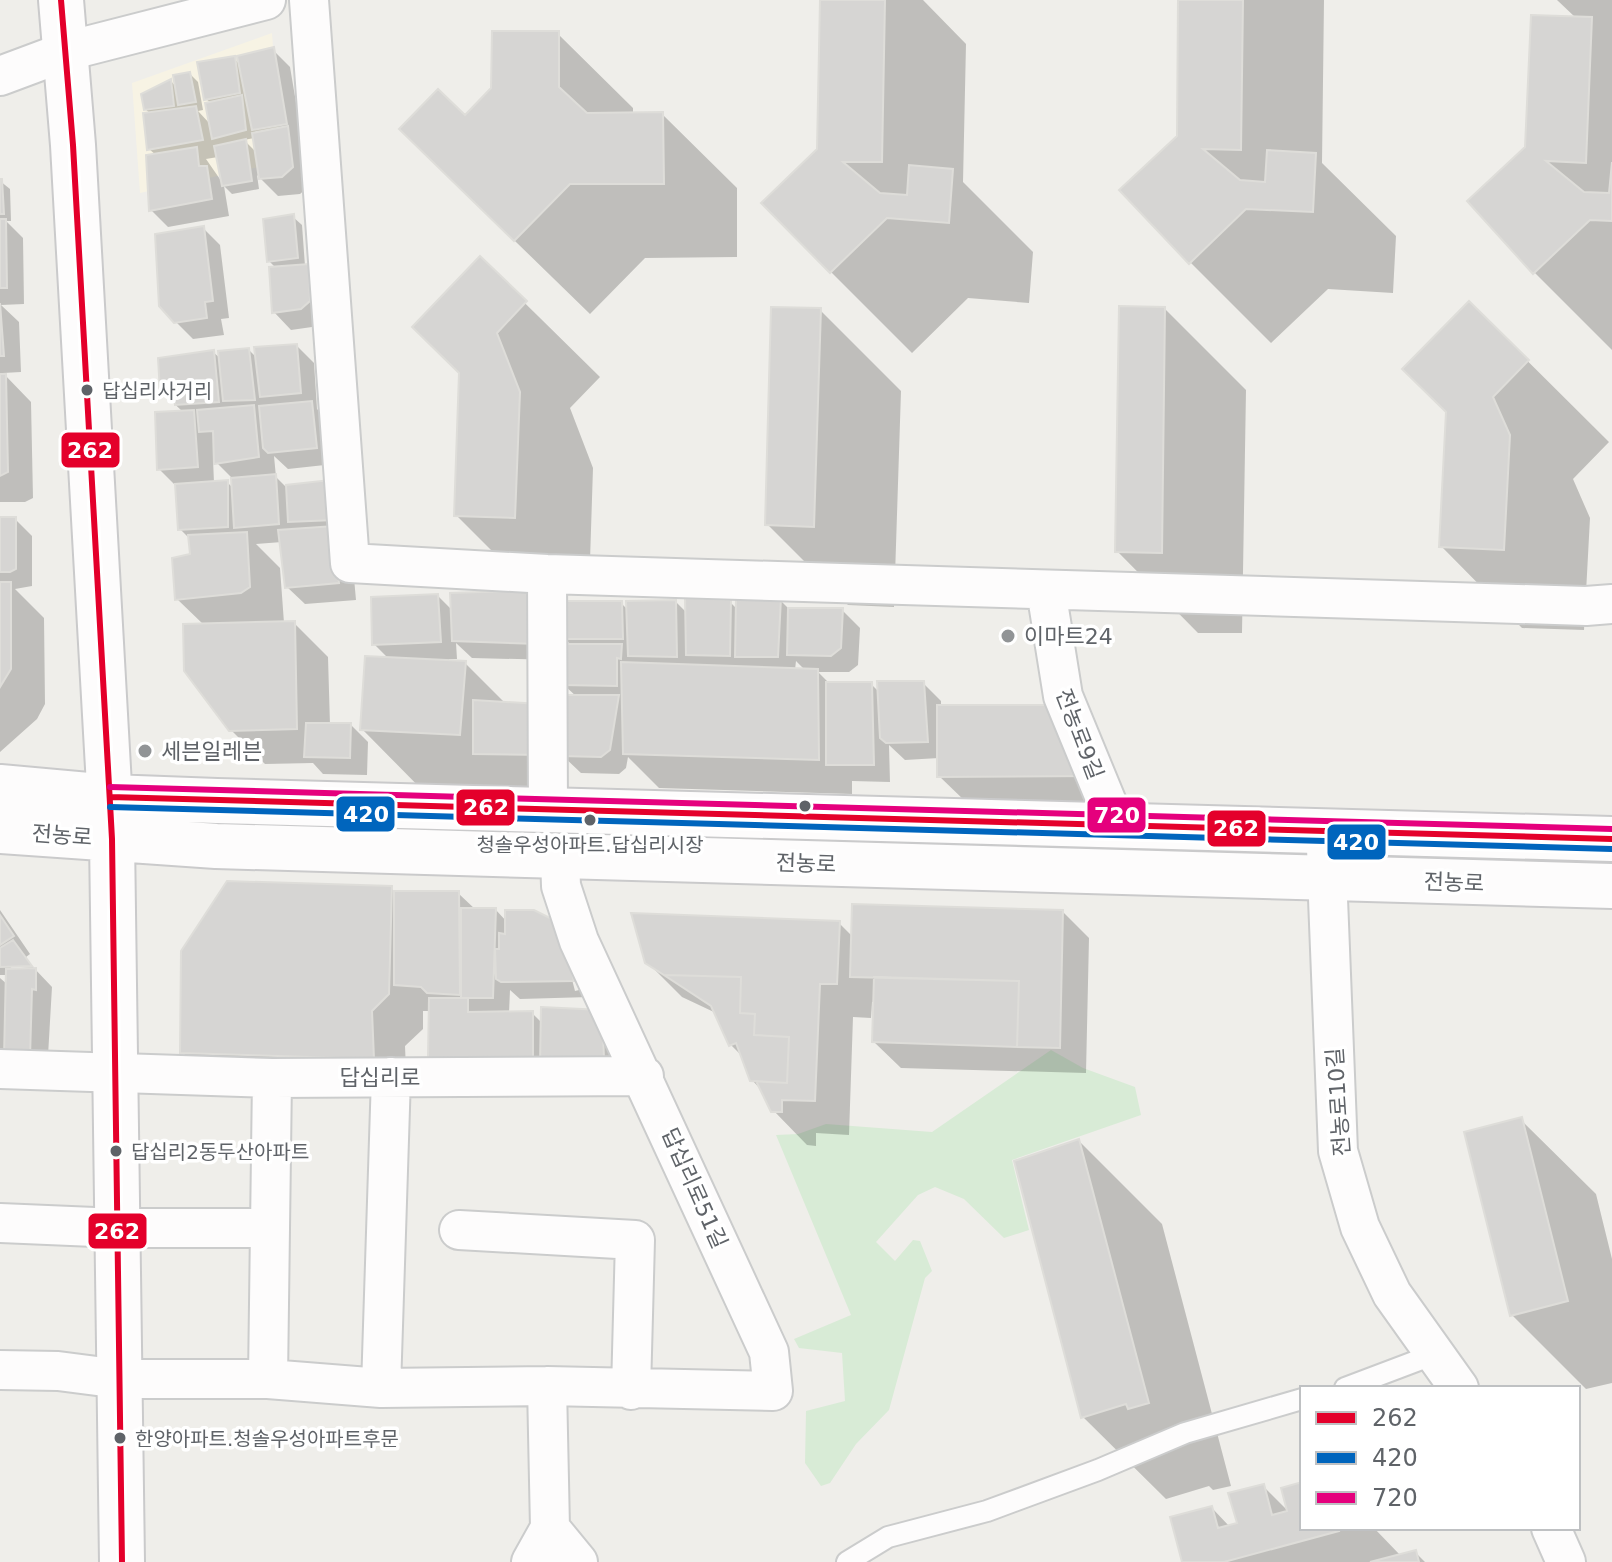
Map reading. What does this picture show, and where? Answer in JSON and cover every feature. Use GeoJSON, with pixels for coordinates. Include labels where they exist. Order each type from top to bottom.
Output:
{"type":"FeatureCollection","features":[{"type":"Feature","properties":{"kind":"main road"},"geometry":{"type":"LineString","coordinates":[[61,0],[67,51],[111,818],[122,1562]]}},
{"type":"Feature","properties":{"kind":"main road","name":"전농로"},"geometry":{"type":"LineString","coordinates":[[0,787],[216,846],[1612,886]]}},
{"type":"Feature","properties":{"kind":"main road","name":"전농로"},"geometry":{"type":"LineString","coordinates":[[0,831],[111,818],[548,812],[1612,839]]}},
{"type":"Feature","properties":{"kind":"street"},"geometry":{"type":"LineString","coordinates":[[0,76],[67,51],[266,0]]}},
{"type":"Feature","properties":{"kind":"street"},"geometry":{"type":"LineString","coordinates":[[309,0],[350,563],[547,574],[1560,606],[1612,604]]}},
{"type":"Feature","properties":{"kind":"street"},"geometry":{"type":"LineString","coordinates":[[547,574],[548,812]]}},
{"type":"Feature","properties":{"kind":"street","name":"전농로9길"},"geometry":{"type":"LineString","coordinates":[[1046,590],[1063,696],[1117,827]]}},
{"type":"Feature","properties":{"kind":"street","name":"전농로10길"},"geometry":{"type":"LineString","coordinates":[[1326,833],[1338,1151],[1360,1227],[1392,1294],[1458,1386]]}},
{"type":"Feature","properties":{"kind":"street","name":"답십리로51길"},"geometry":{"type":"LineString","coordinates":[[0,1370],[58,1371],[120,1379],[268,1379],[381,1388],[547,1386],[773,1391],[769,1352],[579,941],[561,886],[560,856]]}},
{"type":"Feature","properties":{"kind":"street","name":"답십리로"},"geometry":{"type":"LineString","coordinates":[[0,1069],[272,1078],[644,1076]]}},
{"type":"Feature","properties":{"kind":"street"},"geometry":{"type":"LineString","coordinates":[[381,1388],[391,1077]]}},
{"type":"Feature","properties":{"kind":"street"},"geometry":{"type":"LineString","coordinates":[[268,1379],[272,1078]]}},
{"type":"Feature","properties":{"kind":"street"},"geometry":{"type":"LineString","coordinates":[[0,1223],[118,1228],[269,1228]]}},
{"type":"Feature","properties":{"kind":"street"},"geometry":{"type":"LineString","coordinates":[[459,1230],[635,1240],[631,1390]]}},
{"type":"Feature","properties":{"kind":"street"},"geometry":{"type":"LineString","coordinates":[[531,1562],[550,1528],[547,1386]]}},
{"type":"Feature","properties":{"kind":"street"},"geometry":{"type":"LineString","coordinates":[[550,1528],[578,1562]]}},
{"type":"Feature","properties":{"kind":"street"},"geometry":{"type":"LineString","coordinates":[[1552,1530],[1566,1562]]}},
{"type":"Feature","properties":{"kind":"lane"},"geometry":{"type":"LineString","coordinates":[[1350,1386],[1435,1354]]}},
{"type":"Feature","properties":{"kind":"lane"},"geometry":{"type":"LineString","coordinates":[[847,1562],[888,1537],[987,1511],[1098,1470],[1185,1433],[1300,1400]]}},
{"type":"Feature","properties":{"kind":"shaded area"},"geometry":{"type":"Polygon","coordinates":[[[272,33],[281,162],[140,193],[132,83],[272,33]]]}},
{"type":"Feature","properties":{"kind":"green space"},"geometry":{"type":"Polygon","coordinates":[[[1051,1050],[1083,1068],[1135,1087],[1141,1115],[1012,1160],[1029,1230],[1004,1238],[964,1199],[935,1187],[918,1195],[876,1242],[895,1261],[913,1240],[920,1241],[932,1271],[925,1278],[889,1410],[856,1444],[830,1483],[821,1486],[805,1463],[806,1411],[845,1401],[842,1353],[799,1348],[794,1339],[851,1315],[776,1135],[798,1134],[826,1124],[932,1132],[1051,1050]]]}},
{"type":"Feature","properties":{"kind":"building"},"geometry":{"type":"Polygon","coordinates":[[[820,0],[885,0],[882,162],[843,162],[880,193],[907,195],[909,165],[953,169],[949,223],[887,218],[830,273],[761,203],[817,149],[820,0]]]}},
{"type":"Feature","properties":{"kind":"building"},"geometry":{"type":"Polygon","coordinates":[[[1178,0],[1243,0],[1241,150],[1203,149],[1240,180],[1265,182],[1267,150],[1316,153],[1313,212],[1246,209],[1189,264],[1119,190],[1177,136],[1178,0]]]}},
{"type":"Feature","properties":{"kind":"building"},"geometry":{"type":"Polygon","coordinates":[[[1531,15],[1592,17],[1586,163],[1546,161],[1584,192],[1609,193],[1612,162],[1612,221],[1590,220],[1533,274],[1467,201],[1525,147],[1531,15]]]}},
{"type":"Feature","properties":{"kind":"building"},"geometry":{"type":"Polygon","coordinates":[[[492,31],[559,31],[559,87],[587,113],[663,112],[664,184],[570,184],[514,241],[399,129],[438,89],[465,115],[491,88],[492,31]]]}},
{"type":"Feature","properties":{"kind":"building"},"geometry":{"type":"Polygon","coordinates":[[[274,47],[287,124],[252,130],[237,56],[274,47]]]}},
{"type":"Feature","properties":{"kind":"building"},"geometry":{"type":"Polygon","coordinates":[[[235,56],[240,93],[204,100],[197,62],[235,56]]]}},
{"type":"Feature","properties":{"kind":"building"},"geometry":{"type":"Polygon","coordinates":[[[190,72],[196,102],[178,105],[173,75],[190,72]]]}},
{"type":"Feature","properties":{"kind":"building"},"geometry":{"type":"Polygon","coordinates":[[[171,79],[174,106],[144,110],[141,94],[171,79]]]}},
{"type":"Feature","properties":{"kind":"building"},"geometry":{"type":"Polygon","coordinates":[[[242,95],[246,130],[212,139],[205,103],[242,95]]]}},
{"type":"Feature","properties":{"kind":"building"},"geometry":{"type":"Polygon","coordinates":[[[196,106],[203,140],[147,150],[143,113],[196,106]]]}},
{"type":"Feature","properties":{"kind":"building"},"geometry":{"type":"Polygon","coordinates":[[[288,126],[293,167],[282,177],[259,179],[252,133],[288,126]]]}},
{"type":"Feature","properties":{"kind":"building"},"geometry":{"type":"Polygon","coordinates":[[[246,139],[252,181],[222,186],[214,146],[246,139]]]}},
{"type":"Feature","properties":{"kind":"building"},"geometry":{"type":"Polygon","coordinates":[[[197,147],[199,166],[207,166],[212,199],[149,211],[146,155],[197,147]]]}},
{"type":"Feature","properties":{"kind":"building"},"geometry":{"type":"Polygon","coordinates":[[[2,179],[4,214],[0,214],[2,179]]]}},
{"type":"Feature","properties":{"kind":"building"},"geometry":{"type":"Polygon","coordinates":[[[294,214],[298,258],[267,262],[263,219],[294,214]]]}},
{"type":"Feature","properties":{"kind":"building"},"geometry":{"type":"Polygon","coordinates":[[[0,219],[6,219],[7,288],[0,288],[0,219]]]}},
{"type":"Feature","properties":{"kind":"building"},"geometry":{"type":"Polygon","coordinates":[[[204,226],[213,301],[205,302],[207,318],[174,323],[159,306],[155,234],[204,226]]]}},
{"type":"Feature","properties":{"kind":"building"},"geometry":{"type":"Polygon","coordinates":[[[480,256],[527,301],[497,333],[520,392],[515,518],[454,516],[459,373],[412,327],[480,256]]]}},
{"type":"Feature","properties":{"kind":"building"},"geometry":{"type":"Polygon","coordinates":[[[309,264],[310,301],[301,309],[272,313],[269,267],[309,264]]]}},
{"type":"Feature","properties":{"kind":"building"},"geometry":{"type":"Polygon","coordinates":[[[1469,301],[1529,360],[1493,397],[1510,435],[1504,550],[1439,547],[1446,412],[1402,369],[1469,301]]]}},
{"type":"Feature","properties":{"kind":"building"},"geometry":{"type":"Polygon","coordinates":[[[0,303],[4,356],[0,356],[0,303]]]}},
{"type":"Feature","properties":{"kind":"building"},"geometry":{"type":"Polygon","coordinates":[[[1119,306],[1165,307],[1162,553],[1115,552],[1119,306]]]}},
{"type":"Feature","properties":{"kind":"building"},"geometry":{"type":"Polygon","coordinates":[[[771,307],[821,308],[814,527],[765,525],[771,307]]]}},
{"type":"Feature","properties":{"kind":"building"},"geometry":{"type":"Polygon","coordinates":[[[297,344],[301,393],[260,397],[254,347],[297,344]]]}},
{"type":"Feature","properties":{"kind":"building"},"geometry":{"type":"Polygon","coordinates":[[[249,348],[255,400],[223,401],[218,351],[249,348]]]}},
{"type":"Feature","properties":{"kind":"building"},"geometry":{"type":"Polygon","coordinates":[[[214,350],[219,402],[175,405],[174,391],[160,392],[158,358],[214,350]]]}},
{"type":"Feature","properties":{"kind":"building"},"geometry":{"type":"Polygon","coordinates":[[[0,374],[6,374],[8,472],[0,476],[0,374]]]}},
{"type":"Feature","properties":{"kind":"building"},"geometry":{"type":"Polygon","coordinates":[[[312,401],[317,448],[268,453],[263,448],[259,406],[312,401]]]}},
{"type":"Feature","properties":{"kind":"building"},"geometry":{"type":"Polygon","coordinates":[[[254,405],[259,457],[214,464],[213,431],[199,432],[197,410],[254,405]]]}},
{"type":"Feature","properties":{"kind":"building"},"geometry":{"type":"Polygon","coordinates":[[[194,410],[198,467],[157,470],[155,412],[194,410]]]}},
{"type":"Feature","properties":{"kind":"building"},"geometry":{"type":"Polygon","coordinates":[[[276,474],[279,524],[234,528],[231,478],[276,474]]]}},
{"type":"Feature","properties":{"kind":"building"},"geometry":{"type":"Polygon","coordinates":[[[228,480],[228,527],[178,530],[175,484],[228,480]]]}},
{"type":"Feature","properties":{"kind":"building"},"geometry":{"type":"Polygon","coordinates":[[[330,480],[334,520],[288,522],[286,485],[330,480]]]}},
{"type":"Feature","properties":{"kind":"building"},"geometry":{"type":"Polygon","coordinates":[[[0,517],[16,517],[16,569],[10,572],[0,572],[0,517]]]}},
{"type":"Feature","properties":{"kind":"building"},"geometry":{"type":"Polygon","coordinates":[[[334,526],[339,583],[285,588],[278,530],[334,526]]]}},
{"type":"Feature","properties":{"kind":"building"},"geometry":{"type":"Polygon","coordinates":[[[247,532],[250,587],[241,593],[175,600],[172,558],[190,554],[188,535],[247,532]]]}},
{"type":"Feature","properties":{"kind":"building"},"geometry":{"type":"Polygon","coordinates":[[[0,582],[11,582],[11,669],[0,687],[0,582]]]}},
{"type":"Feature","properties":{"kind":"building"},"geometry":{"type":"Polygon","coordinates":[[[539,590],[538,644],[452,641],[450,593],[539,590]]]}},
{"type":"Feature","properties":{"kind":"building"},"geometry":{"type":"Polygon","coordinates":[[[438,594],[441,642],[372,645],[371,597],[438,594]]]}},
{"type":"Feature","properties":{"kind":"building"},"geometry":{"type":"Polygon","coordinates":[[[685,598],[731,600],[730,656],[686,655],[685,598]]]}},
{"type":"Feature","properties":{"kind":"building"},"geometry":{"type":"Polygon","coordinates":[[[781,598],[778,657],[735,657],[736,599],[781,598]]]}},
{"type":"Feature","properties":{"kind":"building"},"geometry":{"type":"Polygon","coordinates":[[[676,600],[677,657],[628,656],[626,601],[676,600]]]}},
{"type":"Feature","properties":{"kind":"building"},"geometry":{"type":"Polygon","coordinates":[[[561,601],[622,601],[623,639],[562,639],[561,601]]]}},
{"type":"Feature","properties":{"kind":"building"},"geometry":{"type":"Polygon","coordinates":[[[788,608],[843,608],[841,648],[831,656],[787,655],[788,608]]]}},
{"type":"Feature","properties":{"kind":"building"},"geometry":{"type":"Polygon","coordinates":[[[295,621],[297,729],[229,731],[184,671],[183,624],[295,621]]]}},
{"type":"Feature","properties":{"kind":"building"},"geometry":{"type":"Polygon","coordinates":[[[562,644],[622,644],[621,659],[617,658],[617,686],[562,685],[562,644]]]}},
{"type":"Feature","properties":{"kind":"building"},"geometry":{"type":"Polygon","coordinates":[[[365,656],[466,661],[460,735],[360,730],[365,656]]]}},
{"type":"Feature","properties":{"kind":"building"},"geometry":{"type":"Polygon","coordinates":[[[621,662],[818,669],[819,760],[623,754],[621,662]]]}},
{"type":"Feature","properties":{"kind":"building"},"geometry":{"type":"Polygon","coordinates":[[[877,681],[924,681],[928,742],[886,743],[880,738],[877,681]]]}},
{"type":"Feature","properties":{"kind":"building"},"geometry":{"type":"Polygon","coordinates":[[[826,682],[872,682],[874,765],[826,765],[826,682]]]}},
{"type":"Feature","properties":{"kind":"building"},"geometry":{"type":"Polygon","coordinates":[[[561,695],[619,695],[610,750],[601,757],[561,756],[561,695]]]}},
{"type":"Feature","properties":{"kind":"building"},"geometry":{"type":"Polygon","coordinates":[[[473,700],[540,704],[543,755],[473,754],[473,700]]]}},
{"type":"Feature","properties":{"kind":"building"},"geometry":{"type":"Polygon","coordinates":[[[937,705],[1060,705],[1093,776],[937,777],[937,705]]]}},
{"type":"Feature","properties":{"kind":"building"},"geometry":{"type":"Polygon","coordinates":[[[306,723],[351,723],[350,758],[304,757],[306,723]]]}},
{"type":"Feature","properties":{"kind":"building"},"geometry":{"type":"Polygon","coordinates":[[[227,881],[392,886],[389,994],[372,1011],[374,1059],[180,1053],[181,951],[227,881]]]}},
{"type":"Feature","properties":{"kind":"building"},"geometry":{"type":"Polygon","coordinates":[[[394,891],[459,891],[460,995],[427,993],[421,987],[394,985],[394,891]]]}},
{"type":"Feature","properties":{"kind":"building"},"geometry":{"type":"Polygon","coordinates":[[[852,904],[1063,910],[1060,1048],[1017,1047],[1019,981],[850,977],[852,904]]]}},
{"type":"Feature","properties":{"kind":"building"},"geometry":{"type":"Polygon","coordinates":[[[461,908],[496,908],[493,998],[461,998],[461,908]]]}},
{"type":"Feature","properties":{"kind":"building"},"geometry":{"type":"Polygon","coordinates":[[[505,910],[534,910],[552,919],[566,942],[574,981],[501,982],[496,979],[495,949],[499,949],[499,933],[505,934],[505,910]]]}},
{"type":"Feature","properties":{"kind":"building"},"geometry":{"type":"Polygon","coordinates":[[[631,913],[840,921],[837,984],[820,984],[815,1101],[782,1100],[782,1112],[771,1112],[756,1081],[787,1083],[789,1037],[754,1035],[755,1014],[740,1013],[741,977],[664,975],[645,963],[631,913]]]}},
{"type":"Feature","properties":{"kind":"building"},"geometry":{"type":"Polygon","coordinates":[[[0,915],[14,936],[0,945],[0,915]]]}},
{"type":"Feature","properties":{"kind":"building"},"geometry":{"type":"Polygon","coordinates":[[[13,940],[32,966],[0,967],[0,948],[13,940]]]}},
{"type":"Feature","properties":{"kind":"building"},"geometry":{"type":"Polygon","coordinates":[[[36,968],[36,990],[32,989],[30,1057],[4,1057],[6,969],[36,968]]]}},
{"type":"Feature","properties":{"kind":"building"},"geometry":{"type":"Polygon","coordinates":[[[664,975],[741,977],[740,1013],[755,1014],[754,1035],[789,1037],[787,1083],[750,1081],[736,1043],[729,1046],[711,1006],[664,975]]]}},
{"type":"Feature","properties":{"kind":"building"},"geometry":{"type":"Polygon","coordinates":[[[874,977],[1019,981],[1017,1047],[872,1042],[874,977]]]}},
{"type":"Feature","properties":{"kind":"building"},"geometry":{"type":"Polygon","coordinates":[[[429,998],[468,998],[468,1012],[533,1011],[533,1063],[432,1061],[428,1058],[429,998]]]}},
{"type":"Feature","properties":{"kind":"building"},"geometry":{"type":"Polygon","coordinates":[[[541,1007],[602,1010],[604,1058],[540,1064],[541,1007]]]}},
{"type":"Feature","properties":{"kind":"building"},"geometry":{"type":"Polygon","coordinates":[[[1522,1117],[1568,1301],[1510,1316],[1464,1132],[1522,1117]]]}},
{"type":"Feature","properties":{"kind":"building"},"geometry":{"type":"Polygon","coordinates":[[[1079,1139],[1149,1403],[1128,1409],[1126,1404],[1081,1418],[1014,1161],[1079,1139]]]}},
{"type":"Feature","properties":{"kind":"building"},"geometry":{"type":"Polygon","coordinates":[[[1300,1483],[1300,1530],[1339,1531],[1224,1562],[1182,1562],[1170,1517],[1212,1506],[1218,1528],[1237,1523],[1228,1493],[1264,1484],[1272,1515],[1287,1511],[1281,1488],[1300,1483]]]}},
{"type":"Feature","properties":{"kind":"building"},"geometry":{"type":"Polygon","coordinates":[[[1416,1550],[1419,1562],[1370,1562],[1416,1550]]]}},
{"type":"Feature","properties":{"kind":"transit line","name":"262"},"geometry":{"type":"LineString","coordinates":[[61,0],[73,145],[112,839],[122,1562]]}},
{"type":"Feature","properties":{"kind":"transit line","name":"720"},"geometry":{"type":"LineString","coordinates":[[110,787],[1612,829]]}},
{"type":"Feature","properties":{"kind":"transit line","name":"262"},"geometry":{"type":"LineString","coordinates":[[110,797],[1612,839]]}},
{"type":"Feature","properties":{"kind":"transit line","name":"420"},"geometry":{"type":"LineString","coordinates":[[110,807],[1612,849]]}},
{"type":"Feature","properties":{"kind":"place","name":"답십리사거리"},"geometry":{"type":"Point","coordinates":[87,390]}},
{"type":"Feature","properties":{"kind":"place","name":"이마트24"},"geometry":{"type":"Point","coordinates":[1008,636]}},
{"type":"Feature","properties":{"kind":"place","name":"세븐일레븐"},"geometry":{"type":"Point","coordinates":[145,751]}},
{"type":"Feature","properties":{"kind":"place","name":"청솔우성아파트.답십리시장"},"geometry":{"type":"Point","coordinates":[590,820]}},
{"type":"Feature","properties":{"kind":"place","name":"답십리2동두산아파트"},"geometry":{"type":"Point","coordinates":[116,1151]}},
{"type":"Feature","properties":{"kind":"place","name":"한양아파트.청솔우성아파트후문"},"geometry":{"type":"Point","coordinates":[120,1438]}}]}
